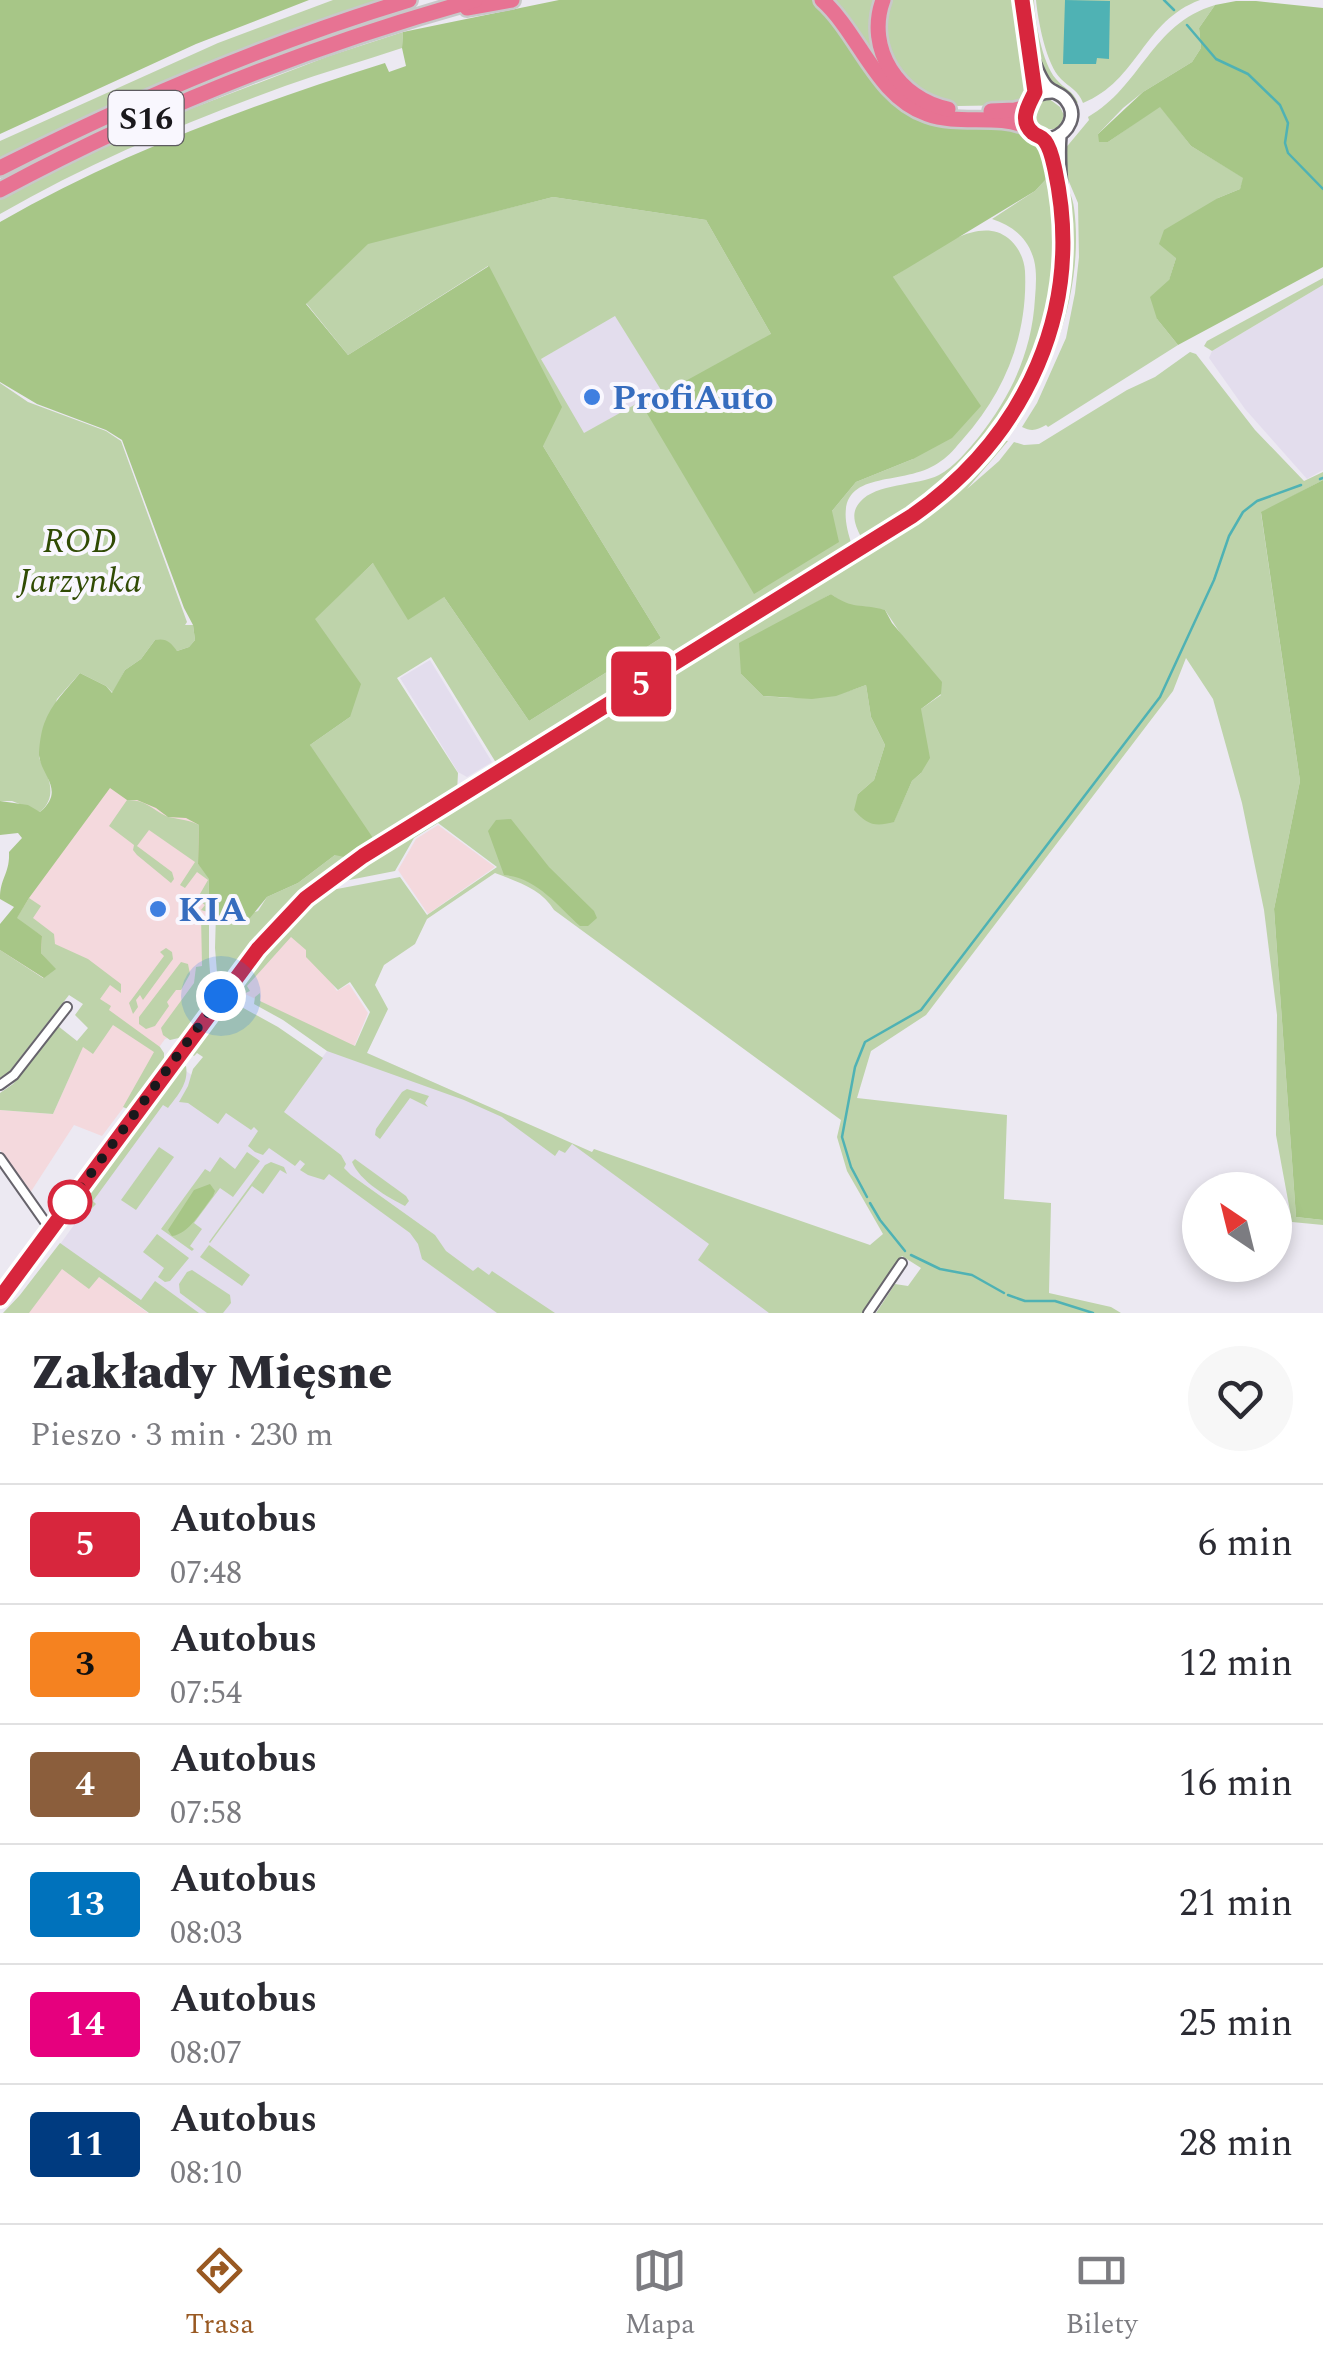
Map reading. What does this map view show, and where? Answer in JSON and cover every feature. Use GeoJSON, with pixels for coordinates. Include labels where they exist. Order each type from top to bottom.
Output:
{"type":"FeatureCollection","features":[{"type":"Feature","properties":{"kind":"highway","name":"S16"},"geometry":{"type":"LineString","coordinates":[[0,168],[224,64],[342,20],[409,0]]}},
{"type":"Feature","properties":{"kind":"highway","name":"S16"},"geometry":{"type":"LineString","coordinates":[[0,190],[202,94],[314,50],[474,0]]}},
{"type":"Feature","properties":{"kind":"highway"},"geometry":{"type":"LineString","coordinates":[[414,17],[512,0]]}},
{"type":"Feature","properties":{"kind":"highway"},"geometry":{"type":"LineString","coordinates":[[822,0],[904,102],[938,118],[1028,126]]}},
{"type":"Feature","properties":{"kind":"highway"},"geometry":{"type":"LineString","coordinates":[[884,0],[878,22],[880,51],[900,83],[920,99],[935,106],[969,111],[1015,110],[1031,101]]}},
{"type":"Feature","properties":{"kind":"main road"},"geometry":{"type":"LineString","coordinates":[[1022,0],[1031,101],[1026,120],[1034,134],[1052,138],[1069,126],[1072,112],[1066,99],[1044,84],[1027,43]]}},
{"type":"Feature","properties":{"kind":"main road"},"geometry":{"type":"LineString","coordinates":[[1031,101],[1054,92]]}},
{"type":"Feature","properties":{"kind":"main road"},"geometry":{"type":"LineString","coordinates":[[0,1298],[224,992],[306,898],[342,871],[896,527],[948,489],[981,456],[1026,392],[1051,327],[1063,244],[1060,135]]}},
{"type":"Feature","properties":{"kind":"main road"},"geometry":{"type":"LineString","coordinates":[[1043,138],[1060,196]]}},
{"type":"Feature","properties":{"kind":"street"},"geometry":{"type":"LineString","coordinates":[[0,1085],[14,1076],[67,1007]]}},
{"type":"Feature","properties":{"kind":"street"},"geometry":{"type":"LineString","coordinates":[[0,1158],[50,1230]]}},
{"type":"Feature","properties":{"kind":"street"},"geometry":{"type":"LineString","coordinates":[[868,1313],[902,1263]]}},
{"type":"Feature","properties":{"kind":"shaded area"},"geometry":{"type":"Polygon","coordinates":[[[1323,285],[1323,470],[1307,479],[1245,409],[1209,358],[1212,351],[1323,285]]]}},
{"type":"Feature","properties":{"kind":"shaded area"},"geometry":{"type":"Polygon","coordinates":[[[615,315],[661,390],[583,434],[541,359],[615,315]]]}},
{"type":"Feature","properties":{"kind":"shaded area"},"geometry":{"type":"Polygon","coordinates":[[[430,660],[492,762],[467,777],[458,772],[400,678],[430,660]]]}},
{"type":"Feature","properties":{"kind":"shaded area"},"geometry":{"type":"Polygon","coordinates":[[[113,780],[211,818],[204,998],[177,1035],[165,1039],[157,1050],[163,1055],[102,1136],[74,1125],[30,1193],[0,1150],[0,1110],[53,1114],[83,1046],[93,1053],[114,1023],[0,950],[0,932],[113,780]]]}},
{"type":"Feature","properties":{"kind":"shaded area"},"geometry":{"type":"Polygon","coordinates":[[[438,825],[495,867],[428,914],[398,870],[416,839],[438,825]]]}},
{"type":"Feature","properties":{"kind":"shaded area"},"geometry":{"type":"Polygon","coordinates":[[[295,929],[337,991],[349,984],[368,1013],[354,1047],[241,992],[295,929]]]}},
{"type":"Feature","properties":{"kind":"shaded area"},"geometry":{"type":"Polygon","coordinates":[[[336,1039],[592,1153],[858,1313],[150,1313],[58,1247],[186,1071],[268,1130],[336,1039]]]}},
{"type":"Feature","properties":{"kind":"shaded area"},"geometry":{"type":"Polygon","coordinates":[[[58,1247],[148,1313],[9,1313],[58,1247]]]}},
{"type":"Feature","properties":{"kind":"green space"},"geometry":{"type":"Polygon","coordinates":[[[0,0],[309,0],[196,44],[0,134],[0,0]]]}},
{"type":"Feature","properties":{"kind":"green space"},"geometry":{"type":"Polygon","coordinates":[[[333,0],[384,0],[236,51],[0,160],[0,141],[218,43],[333,0]]]}},
{"type":"Feature","properties":{"kind":"green space"},"geometry":{"type":"Polygon","coordinates":[[[559,0],[814,0],[828,11],[902,107],[1019,126],[1039,142],[1050,175],[1035,191],[893,277],[981,406],[952,438],[856,482],[832,511],[839,542],[754,594],[642,405],[771,334],[706,220],[553,197],[368,244],[306,304],[348,355],[489,266],[562,407],[543,446],[661,638],[529,721],[444,597],[408,620],[373,563],[315,619],[361,684],[350,717],[310,745],[373,838],[344,857],[335,855],[298,883],[267,897],[245,924],[208,912],[209,879],[198,864],[199,825],[186,818],[168,817],[137,800],[127,800],[110,788],[17,918],[42,936],[41,953],[56,969],[44,978],[0,950],[0,924],[14,907],[0,899],[2,885],[9,852],[22,838],[18,833],[0,835],[0,801],[28,805],[40,812],[48,804],[52,790],[39,755],[42,731],[55,703],[80,673],[112,693],[125,670],[141,659],[155,640],[168,641],[177,651],[195,640],[193,625],[122,440],[37,404],[0,382],[0,222],[140,152],[237,113],[385,63],[389,72],[406,66],[403,32],[559,0]]]}},
{"type":"Feature","properties":{"kind":"green space"},"geometry":{"type":"Polygon","coordinates":[[[829,0],[878,0],[883,68],[961,117],[900,93],[829,0]]]}},
{"type":"Feature","properties":{"kind":"green space"},"geometry":{"type":"Polygon","coordinates":[[[888,0],[1015,0],[1030,90],[1022,102],[958,106],[936,102],[893,68],[882,28],[888,0]]]}},
{"type":"Feature","properties":{"kind":"green space"},"geometry":{"type":"Polygon","coordinates":[[[1027,0],[1034,0],[1040,41],[1051,72],[1078,103],[1052,84],[1038,60],[1027,0]]]}},
{"type":"Feature","properties":{"kind":"green space"},"geometry":{"type":"Polygon","coordinates":[[[1036,0],[1200,0],[1165,22],[1116,81],[1083,103],[1051,63],[1036,0]]]}},
{"type":"Feature","properties":{"kind":"green space"},"geometry":{"type":"Polygon","coordinates":[[[1236,1],[1323,8],[1323,267],[1178,345],[1157,319],[1150,297],[1169,280],[1176,258],[1159,244],[1164,230],[1240,189],[1243,178],[1191,146],[1160,107],[1108,142],[1099,142],[1098,134],[1143,92],[1192,62],[1201,48],[1199,28],[1215,5],[1236,1]]]}},
{"type":"Feature","properties":{"kind":"green space"},"geometry":{"type":"Polygon","coordinates":[[[1215,5],[1199,28],[1201,48],[1192,62],[1143,92],[1098,134],[1108,142],[1160,106],[1191,146],[1244,178],[1240,189],[1218,198],[1176,258],[1157,319],[1178,345],[1048,427],[1022,427],[1066,338],[1075,293],[1078,203],[1067,177],[1064,150],[1088,117],[1121,90],[1176,26],[1215,5]]]}},
{"type":"Feature","properties":{"kind":"green space"},"geometry":{"type":"Polygon","coordinates":[[[403,32],[402,48],[285,86],[176,128],[0,214],[0,197],[143,127],[403,32]]]}},
{"type":"Feature","properties":{"kind":"green space"},"geometry":{"type":"Polygon","coordinates":[[[1048,98],[1064,115],[1054,129],[1045,128],[1032,117],[1036,104],[1048,98]]]}},
{"type":"Feature","properties":{"kind":"green space"},"geometry":{"type":"Polygon","coordinates":[[[1050,175],[1056,220],[1056,266],[1049,310],[1036,353],[1017,393],[993,432],[931,498],[866,539],[861,537],[854,515],[860,502],[876,491],[930,479],[950,467],[978,438],[1010,389],[1029,337],[1036,269],[1024,239],[992,219],[1035,191],[1050,175]]]}},
{"type":"Feature","properties":{"kind":"green space"},"geometry":{"type":"Polygon","coordinates":[[[1063,178],[1073,204],[1076,236],[1071,293],[1055,350],[1017,426],[1014,421],[1044,363],[1063,300],[1069,247],[1063,178]]]}},
{"type":"Feature","properties":{"kind":"green space"},"geometry":{"type":"Polygon","coordinates":[[[553,197],[706,220],[771,334],[832,511],[856,482],[913,459],[893,277],[949,241],[980,231],[995,232],[1008,238],[1020,253],[1025,295],[1018,340],[991,402],[941,461],[924,470],[856,490],[848,502],[846,520],[853,548],[498,766],[431,657],[397,678],[458,773],[457,792],[322,879],[272,925],[223,985],[218,985],[216,913],[226,920],[258,911],[267,897],[298,883],[335,855],[310,745],[350,717],[314,619],[373,563],[444,597],[529,721],[661,638],[543,446],[488,266],[348,355],[306,303],[368,243],[553,197]],[[615,316],[541,359],[584,433],[661,390],[615,316]]]}},
{"type":"Feature","properties":{"kind":"green space"},"geometry":{"type":"Polygon","coordinates":[[[1323,278],[1323,285],[1212,351],[1204,346],[1207,341],[1323,278]]]}},
{"type":"Feature","properties":{"kind":"green space"},"geometry":{"type":"Polygon","coordinates":[[[1190,352],[1196,354],[1255,430],[1304,481],[1323,472],[1323,480],[1261,513],[1300,781],[1274,909],[1296,1217],[1323,1220],[1323,1225],[1292,1222],[1292,1172],[1283,1172],[1276,1135],[1277,1015],[1264,910],[1242,803],[1213,699],[1186,658],[1173,691],[926,1015],[871,1051],[857,1098],[1007,1115],[1004,1199],[1051,1203],[1049,1293],[1111,1307],[1121,1313],[876,1313],[895,1284],[908,1286],[921,1268],[902,1256],[863,1313],[769,1313],[698,1260],[709,1244],[572,1144],[565,1153],[559,1150],[555,1156],[502,1117],[327,1051],[254,1004],[260,993],[260,1001],[355,1046],[370,1012],[350,982],[338,990],[291,937],[247,986],[250,991],[239,996],[234,992],[282,928],[329,887],[337,889],[400,877],[427,915],[497,867],[438,823],[414,838],[395,871],[339,882],[340,878],[915,522],[962,485],[1002,440],[1008,441],[967,489],[1014,442],[1039,444],[1155,377],[1190,352]],[[831,594],[793,616],[741,674],[763,696],[815,698],[866,685],[871,717],[885,745],[874,780],[858,794],[894,821],[912,781],[921,773],[921,709],[941,695],[885,610],[847,606],[831,594]],[[495,873],[427,919],[415,944],[384,965],[375,985],[388,1009],[367,1053],[592,1152],[594,1149],[870,1245],[883,1234],[847,1171],[837,1137],[841,1120],[554,910],[536,891],[495,873]]]}},
{"type":"Feature","properties":{"kind":"green space","name":"ROD Jarzynka"},"geometry":{"type":"Polygon","coordinates":[[[0,383],[28,402],[106,431],[121,441],[185,625],[193,625],[195,640],[177,651],[155,640],[141,659],[125,670],[113,693],[80,673],[57,699],[39,758],[50,792],[40,812],[12,801],[0,801],[0,383]]]}},
{"type":"Feature","properties":{"kind":"green space"},"geometry":{"type":"Polygon","coordinates":[[[1323,480],[1323,1220],[1296,1217],[1274,909],[1300,781],[1261,512],[1323,480]]]}},
{"type":"Feature","properties":{"kind":"green space"},"geometry":{"type":"Polygon","coordinates":[[[831,594],[851,604],[885,610],[942,682],[941,694],[921,709],[930,758],[912,781],[894,822],[872,824],[854,810],[858,794],[874,780],[885,745],[871,717],[866,685],[836,696],[812,699],[763,696],[741,674],[739,643],[831,594]]]}},
{"type":"Feature","properties":{"kind":"green space"},"geometry":{"type":"Polygon","coordinates":[[[127,800],[199,825],[198,864],[209,878],[208,912],[201,910],[205,905],[197,899],[208,880],[197,872],[185,888],[180,885],[195,862],[149,830],[137,846],[172,872],[171,883],[109,826],[127,800]]]}},
{"type":"Feature","properties":{"kind":"green space"},"geometry":{"type":"Polygon","coordinates":[[[511,819],[549,867],[594,911],[597,918],[588,926],[580,926],[536,887],[504,875],[488,831],[496,820],[511,819]]]}},
{"type":"Feature","properties":{"kind":"green space"},"geometry":{"type":"Polygon","coordinates":[[[29,898],[41,906],[33,918],[54,934],[55,944],[88,959],[121,984],[121,993],[110,985],[100,999],[111,1006],[109,1010],[164,1053],[164,1063],[130,1110],[123,1107],[154,1052],[113,1025],[93,1054],[83,1047],[53,1114],[0,1110],[0,1093],[13,1084],[58,1026],[77,1041],[88,1028],[75,1015],[83,1004],[69,995],[9,1072],[0,1078],[0,950],[43,978],[55,969],[41,953],[42,936],[16,919],[29,898]]]}},
{"type":"Feature","properties":{"kind":"green space"},"geometry":{"type":"Polygon","coordinates":[[[201,915],[209,921],[212,998],[190,1031],[170,1040],[161,1028],[194,983],[196,967],[202,966],[201,915]]]}},
{"type":"Feature","properties":{"kind":"green space"},"geometry":{"type":"Polygon","coordinates":[[[166,948],[173,959],[143,1000],[140,995],[136,1000],[138,1007],[133,1014],[129,1003],[166,948]]]}},
{"type":"Feature","properties":{"kind":"green space"},"geometry":{"type":"Polygon","coordinates":[[[181,962],[188,964],[190,974],[181,990],[176,990],[167,1002],[169,1006],[155,1026],[146,1029],[139,1024],[139,1017],[181,962]]]}},
{"type":"Feature","properties":{"kind":"green space"},"geometry":{"type":"Polygon","coordinates":[[[229,1000],[323,1058],[284,1112],[341,1155],[344,1168],[351,1175],[435,1235],[446,1251],[473,1271],[478,1267],[489,1275],[492,1271],[555,1313],[497,1313],[422,1259],[410,1233],[329,1174],[324,1180],[308,1175],[300,1170],[305,1164],[300,1160],[295,1166],[269,1148],[263,1155],[255,1152],[248,1146],[258,1131],[254,1127],[251,1130],[226,1113],[218,1124],[188,1103],[179,1102],[193,1069],[203,1057],[197,1053],[194,1056],[189,1048],[219,1007],[229,1000]]]}},
{"type":"Feature","properties":{"kind":"green space"},"geometry":{"type":"Polygon","coordinates":[[[186,1066],[184,1083],[168,1108],[163,1105],[93,1201],[96,1204],[87,1213],[80,1210],[79,1200],[174,1070],[186,1066]]]}},
{"type":"Feature","properties":{"kind":"green space"},"geometry":{"type":"Polygon","coordinates":[[[407,1089],[429,1096],[425,1103],[428,1107],[410,1098],[380,1139],[375,1135],[376,1129],[407,1089]]]}},
{"type":"Feature","properties":{"kind":"green space"},"geometry":{"type":"Polygon","coordinates":[[[159,1147],[174,1157],[136,1210],[121,1200],[159,1147]]]}},
{"type":"Feature","properties":{"kind":"green space"},"geometry":{"type":"Polygon","coordinates":[[[247,1152],[260,1161],[233,1197],[220,1188],[194,1223],[202,1229],[190,1246],[192,1251],[161,1229],[205,1169],[210,1172],[220,1157],[235,1169],[247,1152]]]}},
{"type":"Feature","properties":{"kind":"green space"},"geometry":{"type":"Polygon","coordinates":[[[355,1159],[406,1196],[409,1201],[405,1206],[368,1182],[352,1162],[355,1159]]]}},
{"type":"Feature","properties":{"kind":"green space"},"geometry":{"type":"Polygon","coordinates":[[[271,1162],[284,1167],[287,1174],[280,1170],[263,1194],[252,1186],[210,1243],[265,1165],[271,1162]]]}},
{"type":"Feature","properties":{"kind":"green space"},"geometry":{"type":"Polygon","coordinates":[[[210,1184],[215,1191],[200,1214],[184,1231],[172,1236],[168,1230],[194,1190],[210,1184]]]}},
{"type":"Feature","properties":{"kind":"green space"},"geometry":{"type":"Polygon","coordinates":[[[157,1234],[189,1258],[170,1281],[158,1277],[164,1268],[143,1252],[157,1234]]]}},
{"type":"Feature","properties":{"kind":"green space"},"geometry":{"type":"Polygon","coordinates":[[[60,1243],[141,1300],[155,1281],[199,1313],[149,1313],[99,1277],[89,1289],[62,1269],[29,1313],[3,1313],[60,1243]]]}},
{"type":"Feature","properties":{"kind":"green space"},"geometry":{"type":"Polygon","coordinates":[[[209,1245],[250,1275],[242,1286],[200,1257],[209,1245]]]}},
{"type":"Feature","properties":{"kind":"green space"},"geometry":{"type":"Polygon","coordinates":[[[192,1270],[230,1295],[231,1303],[223,1313],[207,1313],[180,1293],[179,1284],[192,1270]]]}},
{"type":"Feature","properties":{"kind":"water"},"geometry":{"type":"Polygon","coordinates":[[[1065,0],[1110,1],[1109,59],[1097,58],[1096,64],[1063,64],[1065,0]]]}},
{"type":"Feature","properties":{"kind":"waterway"},"geometry":{"type":"LineString","coordinates":[[1164,0],[1174,10]]}},
{"type":"Feature","properties":{"kind":"waterway"},"geometry":{"type":"LineString","coordinates":[[1187,25],[1216,59],[1248,74],[1280,105],[1288,123],[1288,153],[1323,189]]}},
{"type":"Feature","properties":{"kind":"waterway"},"geometry":{"type":"LineString","coordinates":[[867,1197],[851,1167],[842,1137],[855,1067],[865,1042],[921,1010],[1160,697],[1243,512],[1257,501],[1301,485]]}},
{"type":"Feature","properties":{"kind":"waterway"},"geometry":{"type":"LineString","coordinates":[[870,1203],[905,1251]]}},
{"type":"Feature","properties":{"kind":"waterway"},"geometry":{"type":"LineString","coordinates":[[911,1255],[940,1269],[972,1275],[1004,1293]]}},
{"type":"Feature","properties":{"kind":"waterway"},"geometry":{"type":"LineString","coordinates":[[1008,1295],[1025,1301],[1055,1301],[1093,1313]]}},
{"type":"Feature","properties":{"kind":"bus line","name":"5"},"geometry":{"type":"LineString","coordinates":[[0,1298],[224,992],[306,898],[363,856],[912,516],[972,466],[1006,425],[1026,392],[1051,327],[1063,244],[1053,162],[1043,138],[1034,134],[1026,120],[1026,107],[1035,92],[1022,0]]}},
{"type":"Feature","properties":{"kind":"place","name":"ProfiAuto"},"geometry":{"type":"Point","coordinates":[592,397]}},
{"type":"Feature","properties":{"kind":"place","name":"KIA"},"geometry":{"type":"Point","coordinates":[158,909]}},
{"type":"Feature","properties":{"kind":"route"},"geometry":{"type":"LineString","coordinates":[[70,1202],[221,996]]}}]}
